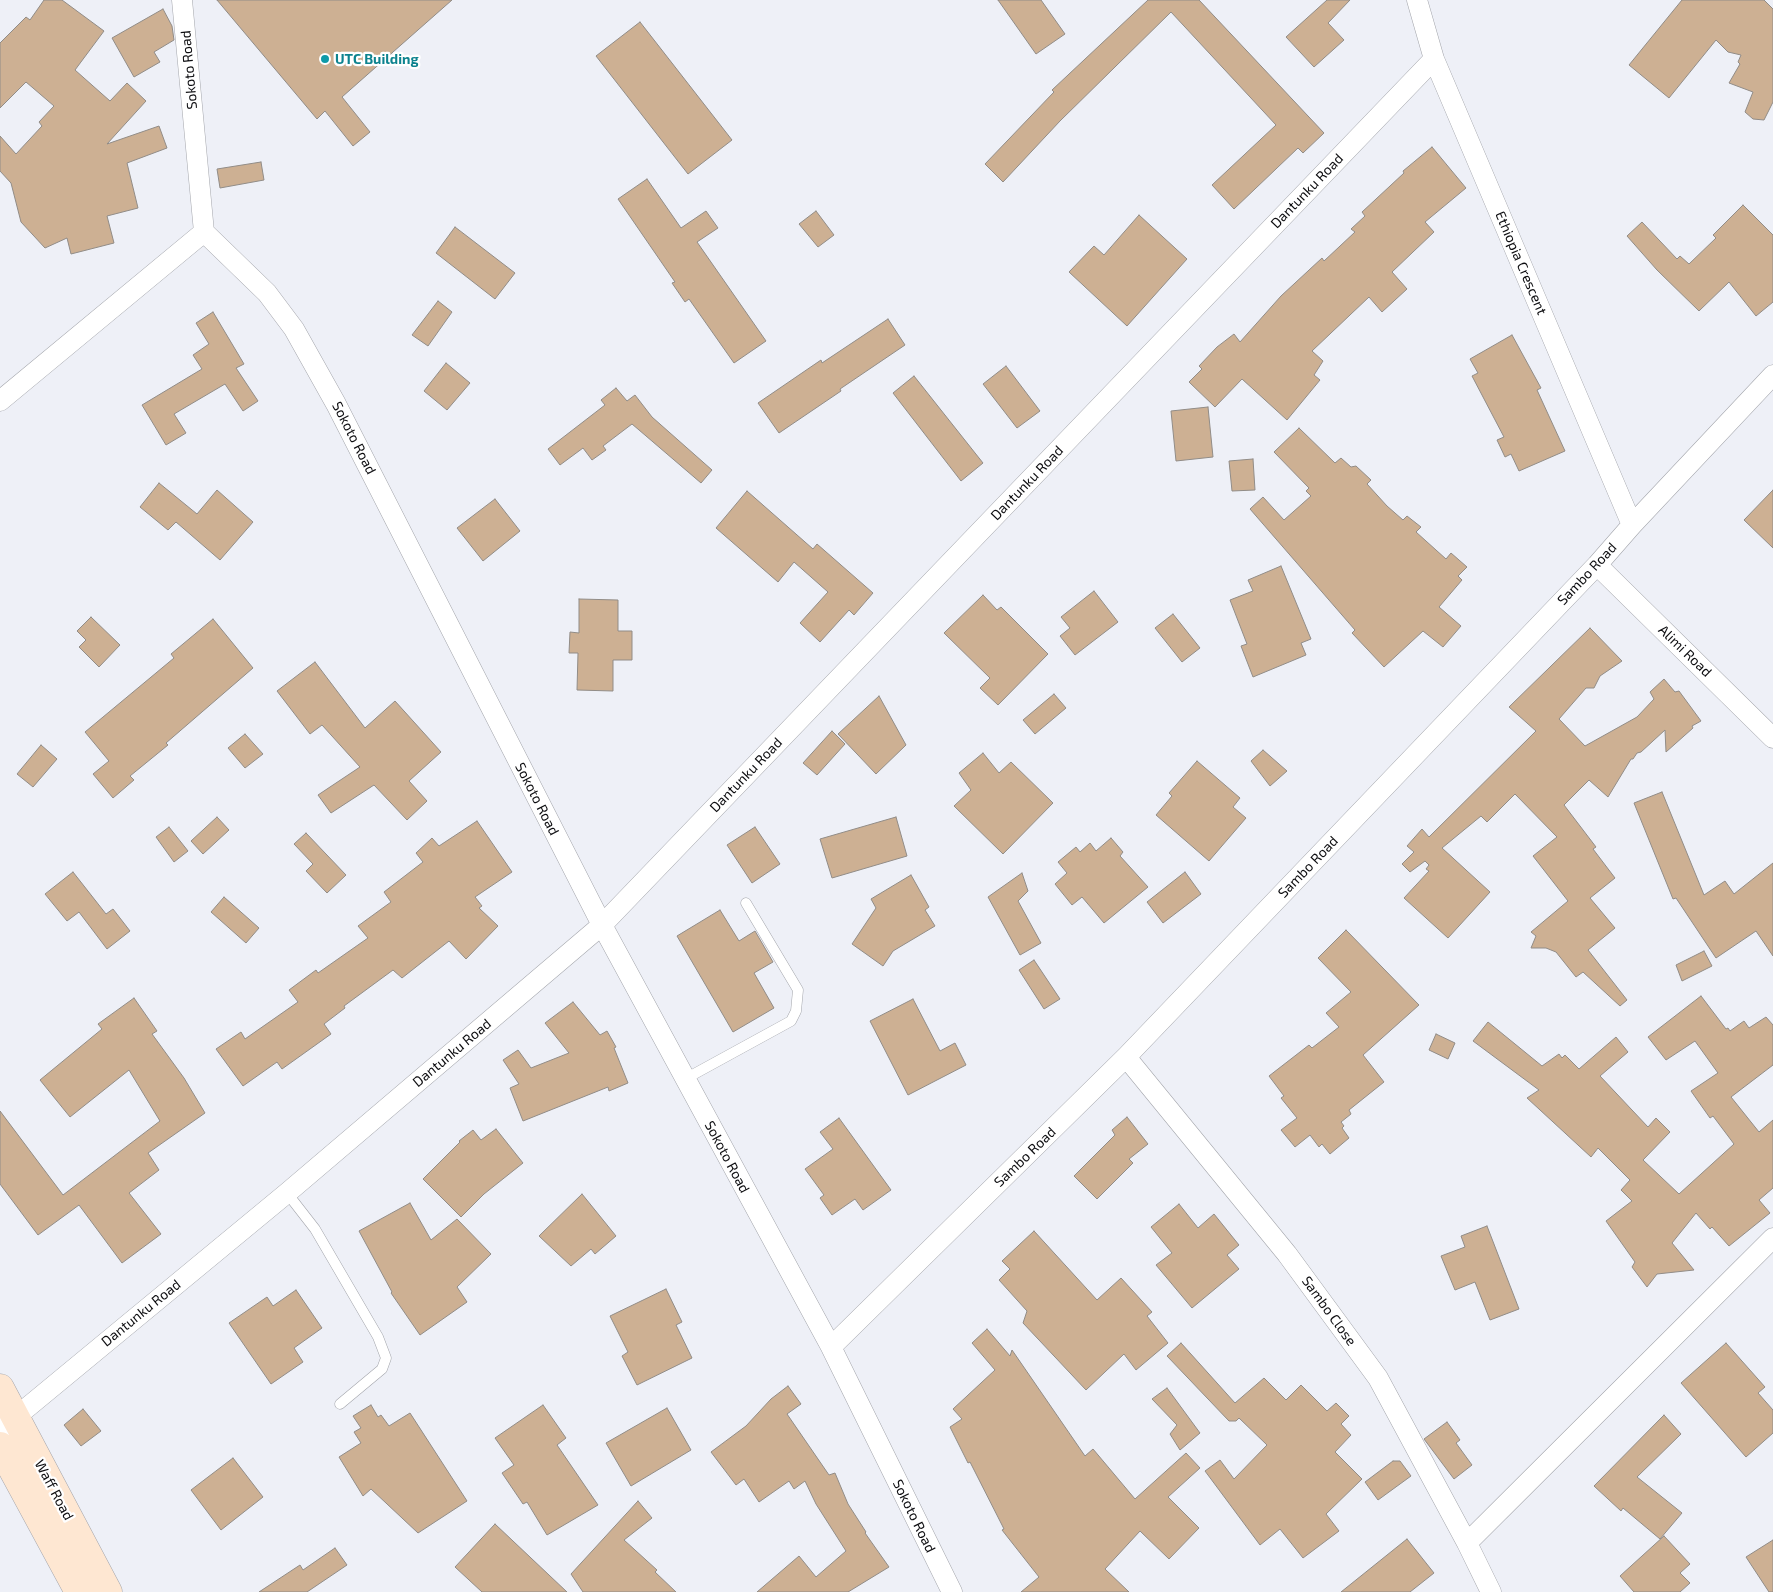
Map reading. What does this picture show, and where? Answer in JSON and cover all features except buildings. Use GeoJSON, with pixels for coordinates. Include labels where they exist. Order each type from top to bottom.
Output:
{"type":"FeatureCollection","features":[{"type":"Feature","properties":{"kind":"street","name":"Sokoto Road"},"geometry":{"type":"LineString","coordinates":[[182,0],[204,232],[267,293],[294,329],[336,404],[602,926],[831,1347],[952,1592]]}},
{"type":"Feature","properties":{"kind":"street","name":"Ethiopia Crescent"},"geometry":{"type":"LineString","coordinates":[[1417,0],[1434,59],[1632,525]]}},
{"type":"Feature","properties":{"kind":"street","name":"Dantunku Road"},"geometry":{"type":"LineString","coordinates":[[8,1423],[287,1193],[602,926],[1434,59]]}},
{"type":"Feature","properties":{"kind":"street"},"geometry":{"type":"LineString","coordinates":[[0,401],[204,232]]}},
{"type":"Feature","properties":{"kind":"street","name":"Sambo Road"},"geometry":{"type":"LineString","coordinates":[[831,1347],[1126,1057],[1597,565],[1632,525],[1773,376]]}},
{"type":"Feature","properties":{"kind":"street","name":"Alimi Road"},"geometry":{"type":"LineString","coordinates":[[1597,565],[1773,738]]}},
{"type":"Feature","properties":{"kind":"street","name":"Sambo Close"},"geometry":{"type":"LineString","coordinates":[[1126,1057],[1287,1254],[1378,1378],[1467,1543],[1491,1592]]}},
{"type":"Feature","properties":{"kind":"street"},"geometry":{"type":"LineString","coordinates":[[1467,1543],[1773,1238]]}},
{"type":"Feature","properties":{"kind":"street","name":"Waff Road"},"geometry":{"type":"LineString","coordinates":[[0,1388],[8,1423],[108,1592]]}},
{"type":"Feature","properties":{"kind":"street","name":"Waff Road"},"geometry":{"type":"LineString","coordinates":[[0,1446],[79,1592]]}},
{"type":"Feature","properties":{"kind":"lane"},"geometry":{"type":"LineString","coordinates":[[685,1078],[791,1021],[796,1011],[798,990],[746,903]]}},
{"type":"Feature","properties":{"kind":"lane"},"geometry":{"type":"LineString","coordinates":[[287,1193],[315,1229],[378,1337],[386,1358],[382,1369],[340,1404]]}},
{"type":"Feature","properties":{"kind":"place","name":"UTC Building"},"geometry":{"type":"Point","coordinates":[325,59]}}]}
